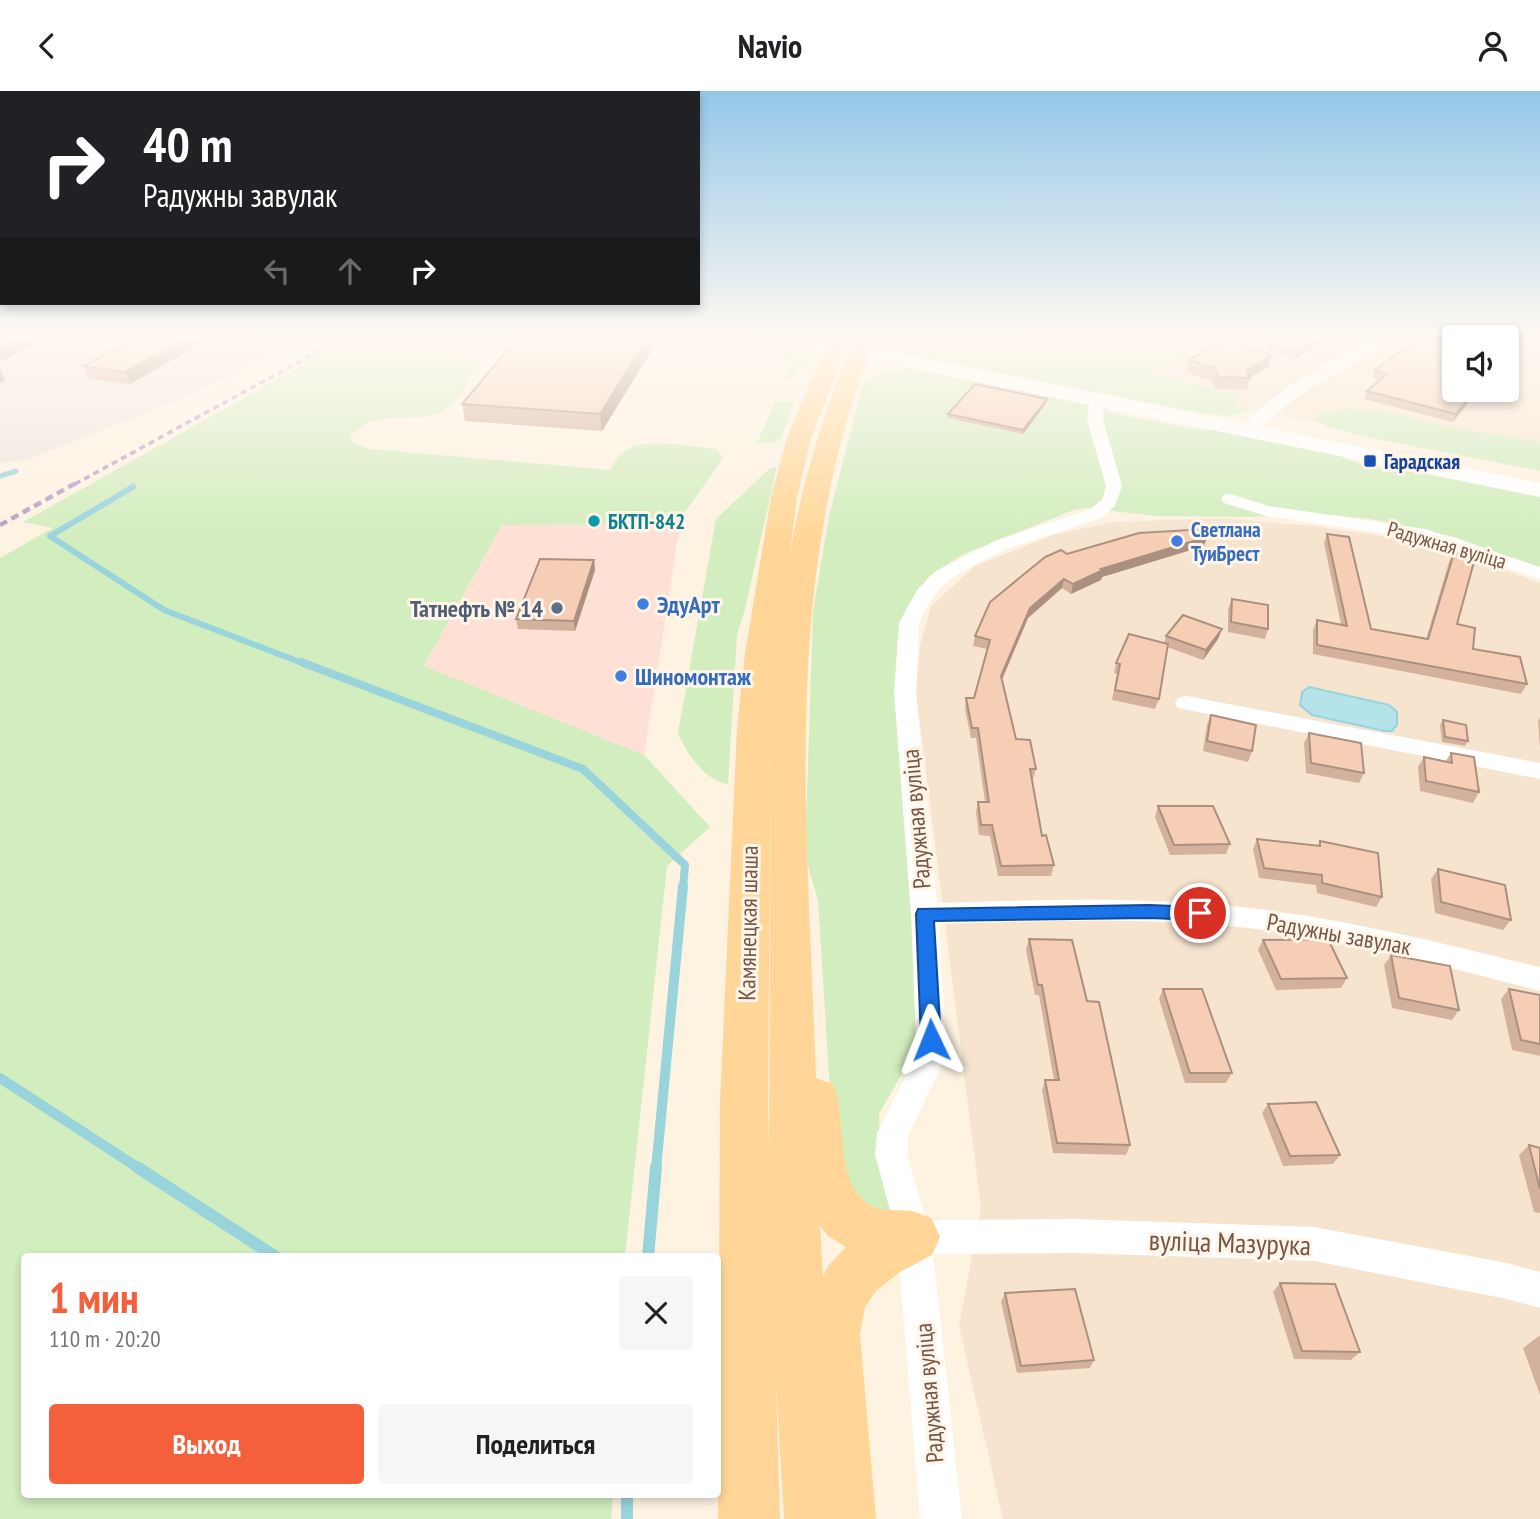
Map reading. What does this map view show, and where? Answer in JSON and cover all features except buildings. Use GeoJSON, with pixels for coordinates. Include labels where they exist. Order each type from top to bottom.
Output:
{"type":"FeatureCollection","features":[{"type":"Feature","properties":{"kind":"main road","name":"Камянецкая шаша"},"geometry":{"type":"LineString","coordinates":[[749,1519],[744,1102],[754,728],[764,627],[784,497],[799,438],[813,406]]}},
{"type":"Feature","properties":{"kind":"main road","name":"Камянецкая шаша"},"geometry":{"type":"LineString","coordinates":[[815,1519],[795,1259],[792,856],[788,714],[791,649],[798,601],[834,406]]}},
{"type":"Feature","properties":{"kind":"main road"},"geometry":{"type":"LineString","coordinates":[[1125,406],[1540,490]]}},
{"type":"Feature","properties":{"kind":"main road"},"geometry":{"type":"LineString","coordinates":[[792,856],[811,908],[817,1137],[828,1188],[833,1202],[859,1227],[876,1233],[915,1237]]}},
{"type":"Feature","properties":{"kind":"main road"},"geometry":{"type":"LineString","coordinates":[[845,1519],[832,1334],[835,1312],[842,1292],[862,1267],[883,1251],[915,1237]]}},
{"type":"Feature","properties":{"kind":"street","name":"Радужная вуліца"},"geometry":{"type":"LineString","coordinates":[[941,1519],[915,1237],[891,1154],[893,1132],[927,1065],[931,1040],[925,914],[905,692],[909,623],[924,594],[943,575],[970,559],[1003,544],[1095,514],[1107,507],[1114,498],[1114,487],[1095,420],[1096,406]]}},
{"type":"Feature","properties":{"kind":"street"},"geometry":{"type":"LineString","coordinates":[[1250,431],[1259,417],[1274,406]]}},
{"type":"Feature","properties":{"kind":"street","name":"Радужная вуліца"},"geometry":{"type":"LineString","coordinates":[[1230,499],[1266,511],[1426,534],[1540,573]]}},
{"type":"Feature","properties":{"kind":"street"},"geometry":{"type":"LineString","coordinates":[[1186,703],[1540,771]]}},
{"type":"Feature","properties":{"kind":"street","name":"Радужны завулак"},"geometry":{"type":"LineString","coordinates":[[925,914],[1176,911],[1248,918],[1326,929],[1540,979]]}},
{"type":"Feature","properties":{"kind":"street","name":"вуліца Мазурука"},"geometry":{"type":"LineString","coordinates":[[915,1237],[1075,1236],[1314,1244],[1507,1281],[1540,1290]]}},
{"type":"Feature","properties":{"kind":"shaded area"},"geometry":{"type":"Polygon","coordinates":[[[0,406],[164,406],[27,460],[0,463],[0,406]]]}},
{"type":"Feature","properties":{"kind":"shaded area"},"geometry":{"type":"Polygon","coordinates":[[[1235,406],[1235,406],[1540,406],[1540,466],[1235,406]]]}},
{"type":"Feature","properties":{"kind":"shaded area"},"geometry":{"type":"Polygon","coordinates":[[[681,518],[644,755],[424,667],[502,525],[660,524],[681,518]]]}},
{"type":"Feature","properties":{"kind":"shaded area"},"geometry":{"type":"Polygon","coordinates":[[[1221,518],[1314,526],[1436,544],[1540,583],[1540,1519],[1003,1519],[959,1326],[981,1208],[916,693],[920,645],[931,606],[975,566],[1053,535],[1112,522],[1221,518]]]}},
{"type":"Feature","properties":{"kind":"green space"},"geometry":{"type":"Polygon","coordinates":[[[230,406],[450,406],[428,416],[372,421],[350,437],[353,443],[370,449],[611,470],[618,457],[628,449],[656,443],[716,449],[723,458],[681,518],[661,524],[502,525],[424,666],[644,755],[710,827],[667,866],[625,1253],[21,1253],[21,1498],[613,1498],[611,1519],[0,1519],[0,558],[53,528],[23,522],[230,406]]]}},
{"type":"Feature","properties":{"kind":"green space"},"geometry":{"type":"Polygon","coordinates":[[[773,406],[793,406],[781,438],[776,442],[757,443],[773,406]]]}},
{"type":"Feature","properties":{"kind":"green space"},"geometry":{"type":"Polygon","coordinates":[[[857,406],[1102,406],[1107,412],[1204,431],[1211,428],[1338,454],[1367,465],[1397,467],[1540,496],[1540,568],[1455,537],[1371,519],[1310,513],[1253,517],[1155,516],[1087,508],[1076,509],[964,554],[929,576],[911,602],[910,779],[917,1029],[909,1061],[879,1114],[880,1149],[896,1205],[885,1215],[856,1211],[834,1155],[818,900],[805,856],[813,612],[829,516],[857,406]]]}},
{"type":"Feature","properties":{"kind":"green space"},"geometry":{"type":"Polygon","coordinates":[[[1164,406],[1235,406],[1253,409],[1228,416],[1164,406]]]}},
{"type":"Feature","properties":{"kind":"green space"},"geometry":{"type":"Polygon","coordinates":[[[1344,409],[1381,411],[1458,429],[1540,442],[1540,471],[1362,436],[1326,426],[1317,420],[1318,415],[1344,409]]]}},
{"type":"Feature","properties":{"kind":"green space"},"geometry":{"type":"Polygon","coordinates":[[[777,467],[737,635],[728,784],[712,778],[697,765],[678,733],[716,519],[770,468],[777,467]]]}},
{"type":"Feature","properties":{"kind":"water"},"geometry":{"type":"Polygon","coordinates":[[[1309,687],[1389,705],[1397,712],[1397,725],[1392,731],[1385,731],[1312,715],[1300,705],[1302,692],[1309,687]]]}},
{"type":"Feature","properties":{"kind":"waterway"},"geometry":{"type":"LineString","coordinates":[[0,476],[16,471]]}},
{"type":"Feature","properties":{"kind":"waterway"},"geometry":{"type":"LineString","coordinates":[[133,487],[50,536],[164,610],[305,664]]}},
{"type":"Feature","properties":{"kind":"waterway"},"geometry":{"type":"LineString","coordinates":[[301,662],[583,769],[685,865],[683,888]]}},
{"type":"Feature","properties":{"kind":"waterway"},"geometry":{"type":"LineString","coordinates":[[656,1169],[683,886]]}},
{"type":"Feature","properties":{"kind":"waterway"},"geometry":{"type":"LineString","coordinates":[[0,1078],[140,1169]]}},
{"type":"Feature","properties":{"kind":"waterway"},"geometry":{"type":"LineString","coordinates":[[137,1167],[270,1253]]}},
{"type":"Feature","properties":{"kind":"waterway"},"geometry":{"type":"LineString","coordinates":[[648,1253],[656,1167]]}},
{"type":"Feature","properties":{"kind":"waterway"},"geometry":{"type":"LineString","coordinates":[[627,1498],[627,1519]]}},
{"type":"Feature","properties":{"kind":"railway"},"geometry":{"type":"LineString","coordinates":[[75,484],[219,406]]}},
{"type":"Feature","properties":{"kind":"railway"},"geometry":{"type":"LineString","coordinates":[[0,525],[78,482]]}},
{"type":"Feature","properties":{"kind":"place","name":"Гарадская"},"geometry":{"type":"Point","coordinates":[1370,461]}},
{"type":"Feature","properties":{"kind":"place","name":"БКТП-842"},"geometry":{"type":"Point","coordinates":[594,521]}},
{"type":"Feature","properties":{"kind":"place","name":"Светлана ТуиБрест"},"geometry":{"type":"Point","coordinates":[1177,541]}},
{"type":"Feature","properties":{"kind":"place","name":"ЭдуАрт"},"geometry":{"type":"Point","coordinates":[643,604]}},
{"type":"Feature","properties":{"kind":"place","name":"Татнефть № 14"},"geometry":{"type":"Point","coordinates":[557,608]}},
{"type":"Feature","properties":{"kind":"place","name":"Шиномонтаж"},"geometry":{"type":"Point","coordinates":[621,676]}},
{"type":"Feature","properties":{"kind":"route"},"geometry":{"type":"LineString","coordinates":[[931,1040],[925,914],[1149,911],[1200,913]]}}]}
